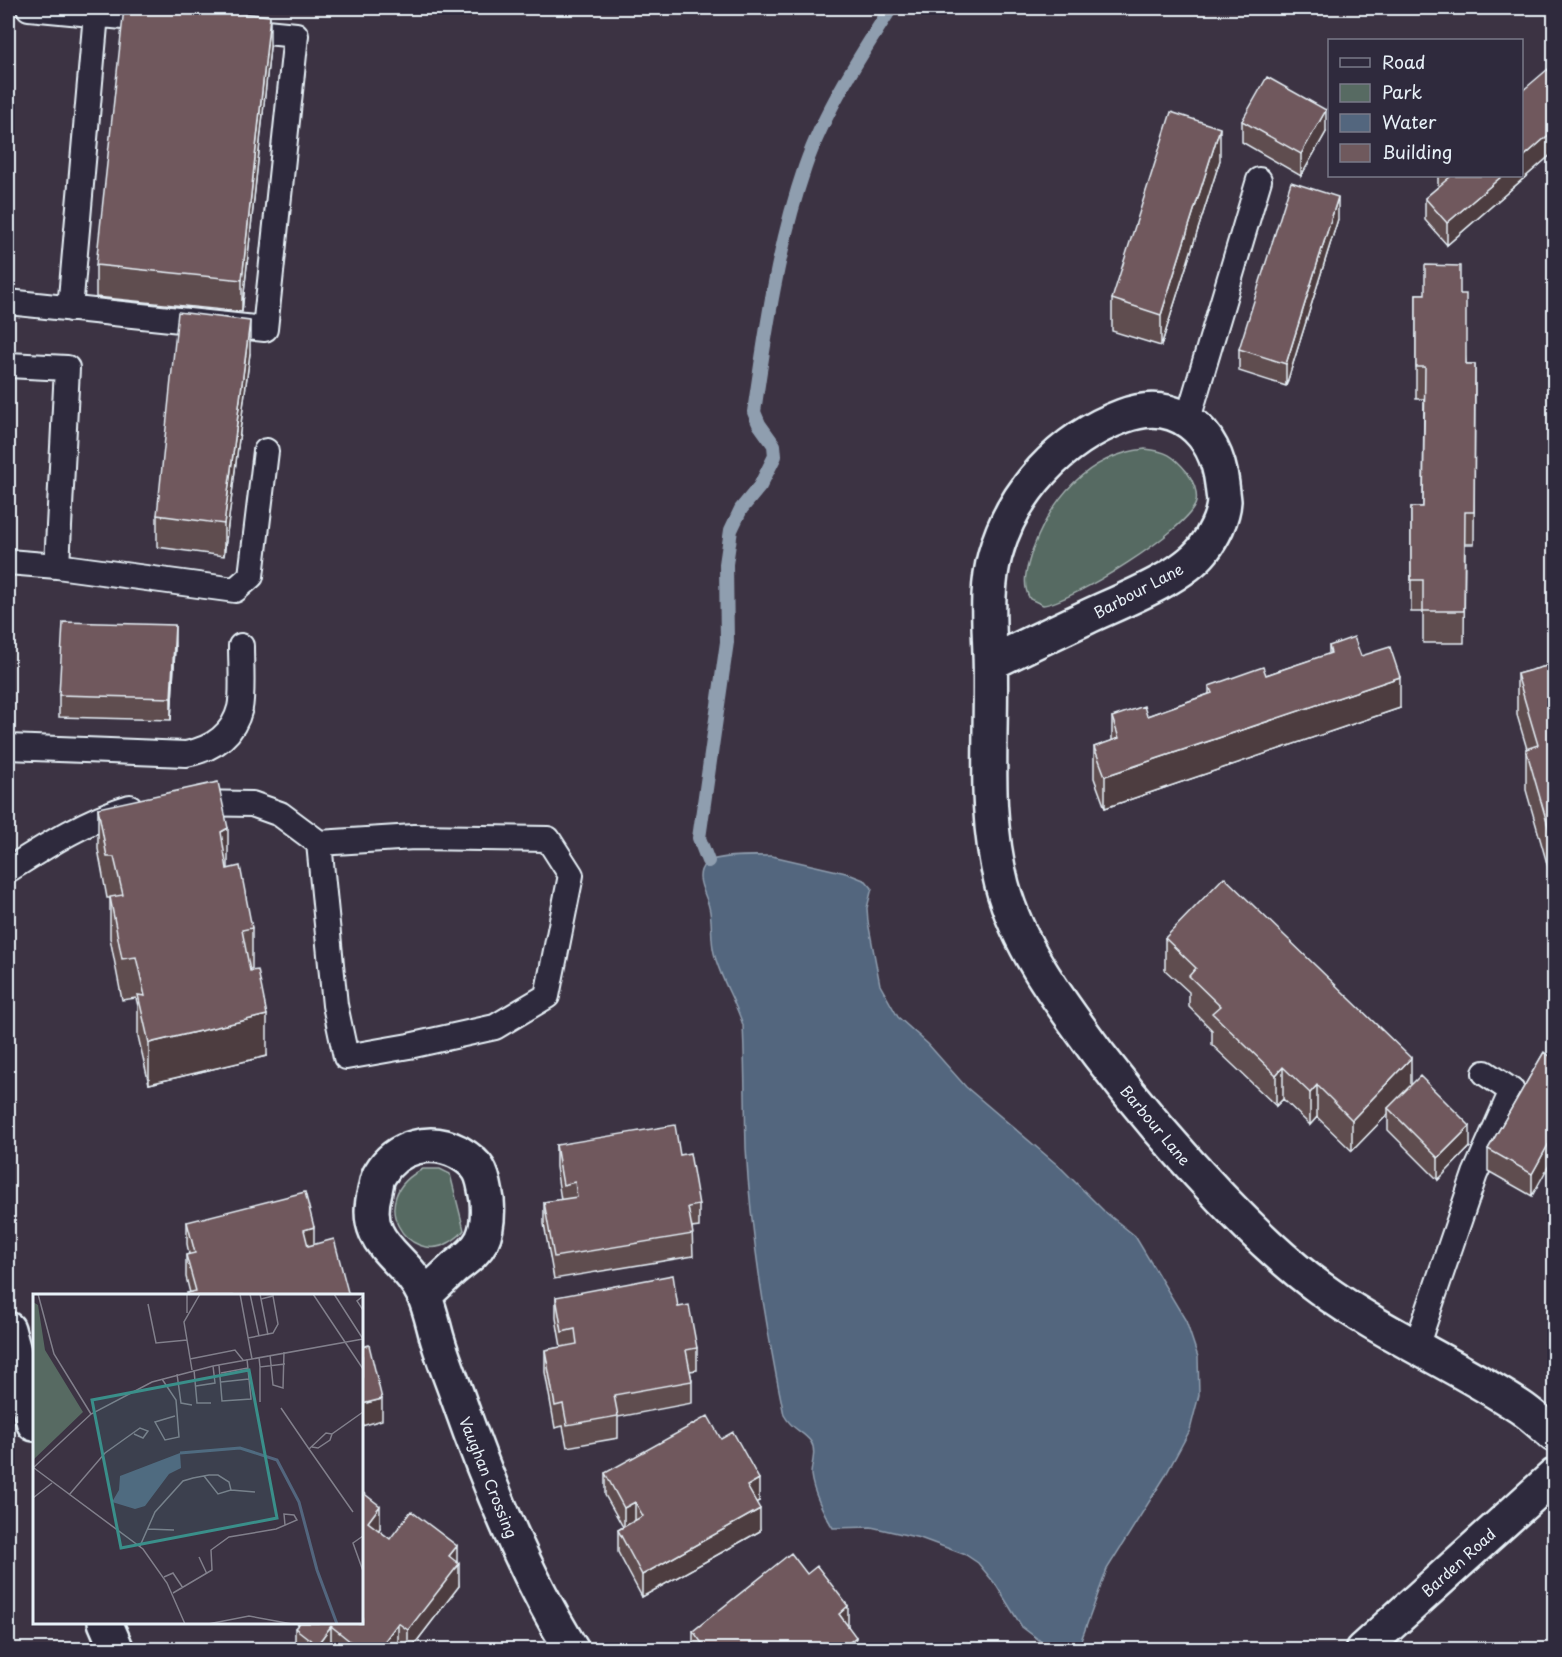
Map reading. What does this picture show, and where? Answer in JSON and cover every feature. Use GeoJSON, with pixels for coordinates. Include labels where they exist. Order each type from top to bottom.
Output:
{"type":"FeatureCollection","features":[{"type":"Feature","properties":{"kind":"street","name":"Barbour Lane"},"geometry":{"type":"LineString","coordinates":[[990,663],[1137,593],[1175,573],[1201,552],[1217,527],[1224,501],[1220,466],[1206,437],[1188,419],[1160,409],[1133,412],[1105,423],[1073,442],[1046,466],[1025,489],[1009,518],[994,557],[988,610],[990,663],[988,776],[994,839],[1002,886],[1020,932],[1052,991],[1116,1077],[1174,1149],[1257,1236],[1318,1287],[1393,1335],[1524,1409],[1554,1435]]}},
{"type":"Feature","properties":{"kind":"street","name":"Vaughan Crossing"},"geometry":{"type":"LineString","coordinates":[[424,1296],[472,1438],[513,1536],[558,1627],[572,1650]]}},
{"type":"Feature","properties":{"kind":"street"},"geometry":{"type":"LineString","coordinates":[[8,1329],[33,1420]]}},
{"type":"Feature","properties":{"kind":"street","name":"Barden Road"},"geometry":{"type":"LineString","coordinates":[[1362,1650],[1554,1476]]}},
{"type":"Feature","properties":{"kind":"street"},"geometry":{"type":"LineString","coordinates":[[105,1624],[117,1650]]}},
{"type":"Feature","properties":{"kind":"lane"},"geometry":{"type":"LineString","coordinates":[[29,8],[178,23]]}},
{"type":"Feature","properties":{"kind":"lane"},"geometry":{"type":"LineString","coordinates":[[70,309],[96,14]]}},
{"type":"Feature","properties":{"kind":"lane"},"geometry":{"type":"LineString","coordinates":[[8,302],[264,329],[296,35],[214,27]]}},
{"type":"Feature","properties":{"kind":"lane"},"geometry":{"type":"LineString","coordinates":[[1188,419],[1259,180]]}},
{"type":"Feature","properties":{"kind":"lane"},"geometry":{"type":"LineString","coordinates":[[8,365],[67,368],[57,566]]}},
{"type":"Feature","properties":{"kind":"lane"},"geometry":{"type":"LineString","coordinates":[[8,562],[57,566],[236,590],[251,576],[266,452]]}},
{"type":"Feature","properties":{"kind":"lane"},"geometry":{"type":"LineString","coordinates":[[8,747],[186,754],[203,751],[218,742],[231,728],[240,708],[241,646]]}},
{"type":"Feature","properties":{"kind":"lane"},"geometry":{"type":"LineString","coordinates":[[8,870],[103,815],[135,806],[160,803],[252,804],[280,814],[319,843],[414,837],[548,839],[571,875],[547,996],[495,1027],[410,1046],[346,1057],[335,1005],[319,843]]}},
{"type":"Feature","properties":{"kind":"lane"},"geometry":{"type":"LineString","coordinates":[[1416,1347],[1475,1174],[1512,1091],[1485,1072]]}},
{"type":"Feature","properties":{"kind":"green space"},"geometry":{"type":"Polygon","coordinates":[[[1145,449],[1169,455],[1189,475],[1194,486],[1196,502],[1189,514],[1152,546],[1102,579],[1057,601],[1043,605],[1030,599],[1025,581],[1030,557],[1040,532],[1061,497],[1089,470],[1106,460],[1124,453],[1145,449]]]}},
{"type":"Feature","properties":{"kind":"green space"},"geometry":{"type":"Polygon","coordinates":[[[423,1169],[440,1169],[450,1174],[464,1230],[450,1242],[434,1247],[420,1245],[407,1238],[398,1226],[394,1211],[396,1196],[405,1181],[423,1169]]]}},
{"type":"Feature","properties":{"kind":"water"},"geometry":{"type":"Polygon","coordinates":[[[737,856],[772,856],[846,873],[866,881],[872,888],[867,908],[868,922],[880,985],[898,1017],[928,1044],[966,1087],[1061,1168],[1104,1211],[1135,1236],[1186,1321],[1198,1357],[1199,1395],[1190,1430],[1164,1478],[1107,1569],[1078,1649],[1051,1649],[1022,1627],[996,1585],[978,1563],[966,1555],[920,1538],[871,1527],[833,1528],[819,1503],[812,1482],[813,1446],[808,1438],[790,1424],[784,1415],[755,1249],[746,1148],[743,1025],[717,962],[713,947],[710,913],[700,880],[702,869],[710,861],[737,856]]]}},
{"type":"Feature","properties":{"kind":"building"},"geometry":{"type":"Polygon","coordinates":[[[124,8],[190,8],[270,16],[242,280],[96,265],[124,8]]]}},
{"type":"Feature","properties":{"kind":"building"},"geometry":{"type":"Polygon","coordinates":[[[1548,69],[1554,77],[1554,130],[1523,157],[1523,90],[1548,69]]]}},
{"type":"Feature","properties":{"kind":"building"},"geometry":{"type":"Polygon","coordinates":[[[1267,77],[1326,110],[1301,154],[1242,121],[1267,77]]]}},
{"type":"Feature","properties":{"kind":"building"},"geometry":{"type":"Polygon","coordinates":[[[1171,112],[1220,128],[1161,315],[1112,299],[1171,112]]]}},
{"type":"Feature","properties":{"kind":"building"},"geometry":{"type":"Polygon","coordinates":[[[1450,177],[1501,177],[1447,223],[1425,198],[1450,177]]]}},
{"type":"Feature","properties":{"kind":"building"},"geometry":{"type":"Polygon","coordinates":[[[1291,182],[1338,197],[1286,364],[1239,349],[1291,182]]]}},
{"type":"Feature","properties":{"kind":"building"},"geometry":{"type":"Polygon","coordinates":[[[1425,265],[1460,266],[1460,294],[1466,294],[1466,364],[1475,364],[1474,512],[1465,512],[1464,611],[1423,611],[1423,580],[1411,580],[1411,507],[1423,507],[1425,367],[1416,367],[1416,294],[1425,294],[1425,265]]]}},
{"type":"Feature","properties":{"kind":"building"},"geometry":{"type":"Polygon","coordinates":[[[178,312],[250,321],[224,524],[157,515],[178,312]]]}},
{"type":"Feature","properties":{"kind":"building"},"geometry":{"type":"Polygon","coordinates":[[[63,622],[175,625],[171,698],[59,695],[63,622]]]}},
{"type":"Feature","properties":{"kind":"building"},"geometry":{"type":"Polygon","coordinates":[[[1354,637],[1361,656],[1390,647],[1400,677],[1105,776],[1094,747],[1119,738],[1112,717],[1144,706],[1147,716],[1212,693],[1209,686],[1263,667],[1266,675],[1331,653],[1329,646],[1354,637]]]}},
{"type":"Feature","properties":{"kind":"building"},"geometry":{"type":"Polygon","coordinates":[[[1554,664],[1554,847],[1526,749],[1538,745],[1517,674],[1554,664]]]}},
{"type":"Feature","properties":{"kind":"building"},"geometry":{"type":"Polygon","coordinates":[[[218,782],[228,828],[221,832],[227,869],[240,866],[252,928],[242,930],[250,971],[258,970],[267,1015],[149,1043],[138,995],[145,996],[136,957],[122,959],[110,897],[123,895],[114,857],[107,857],[98,808],[218,782]]]}},
{"type":"Feature","properties":{"kind":"building"},"geometry":{"type":"Polygon","coordinates":[[[1224,877],[1411,1058],[1352,1120],[1317,1085],[1310,1093],[1283,1067],[1276,1075],[1212,1013],[1220,1006],[1189,976],[1196,968],[1165,938],[1224,877]]]}},
{"type":"Feature","properties":{"kind":"building"},"geometry":{"type":"Polygon","coordinates":[[[1544,1052],[1554,1059],[1554,1134],[1532,1174],[1488,1149],[1544,1052]]]}},
{"type":"Feature","properties":{"kind":"building"},"geometry":{"type":"Polygon","coordinates":[[[1420,1076],[1470,1126],[1438,1158],[1388,1108],[1420,1076]]]}},
{"type":"Feature","properties":{"kind":"building"},"geometry":{"type":"Polygon","coordinates":[[[675,1125],[680,1155],[690,1153],[699,1205],[688,1207],[693,1234],[554,1257],[544,1202],[577,1197],[575,1182],[563,1185],[556,1145],[675,1125]]]}},
{"type":"Feature","properties":{"kind":"building"},"geometry":{"type":"Polygon","coordinates":[[[305,1192],[314,1227],[304,1230],[308,1246],[334,1239],[348,1294],[187,1294],[196,1291],[186,1255],[195,1253],[187,1222],[305,1192]]]}},
{"type":"Feature","properties":{"kind":"building"},"geometry":{"type":"Polygon","coordinates":[[[673,1275],[678,1307],[689,1305],[697,1348],[686,1350],[692,1381],[614,1395],[618,1416],[567,1425],[563,1404],[555,1406],[545,1350],[577,1344],[575,1329],[562,1332],[556,1297],[673,1275]]]}},
{"type":"Feature","properties":{"kind":"building"},"geometry":{"type":"Polygon","coordinates":[[[369,1345],[382,1399],[363,1404],[363,1347],[369,1345]]]}},
{"type":"Feature","properties":{"kind":"building"},"geometry":{"type":"Polygon","coordinates":[[[708,1416],[721,1439],[733,1432],[759,1479],[747,1486],[760,1509],[642,1575],[618,1530],[643,1516],[635,1502],[624,1508],[605,1473],[708,1416]]]}},
{"type":"Feature","properties":{"kind":"building"},"geometry":{"type":"Polygon","coordinates":[[[363,1493],[380,1506],[368,1522],[390,1539],[411,1511],[457,1546],[449,1556],[459,1564],[408,1630],[398,1623],[378,1650],[361,1650],[331,1626],[317,1645],[295,1628],[299,1624],[363,1624],[363,1493]]]}},
{"type":"Feature","properties":{"kind":"building"},"geometry":{"type":"Polygon","coordinates":[[[791,1553],[807,1574],[817,1566],[848,1606],[839,1614],[856,1637],[840,1650],[733,1650],[731,1647],[727,1650],[707,1650],[693,1631],[791,1553]]]}},
{"type":"Feature","properties":{"kind":"waterway"},"geometry":{"type":"LineString","coordinates":[[708,861],[699,838],[727,642],[726,564],[731,530],[741,509],[760,486],[775,456],[774,445],[759,424],[754,412],[780,257],[787,227],[813,146],[843,85],[891,8]]}}]}
